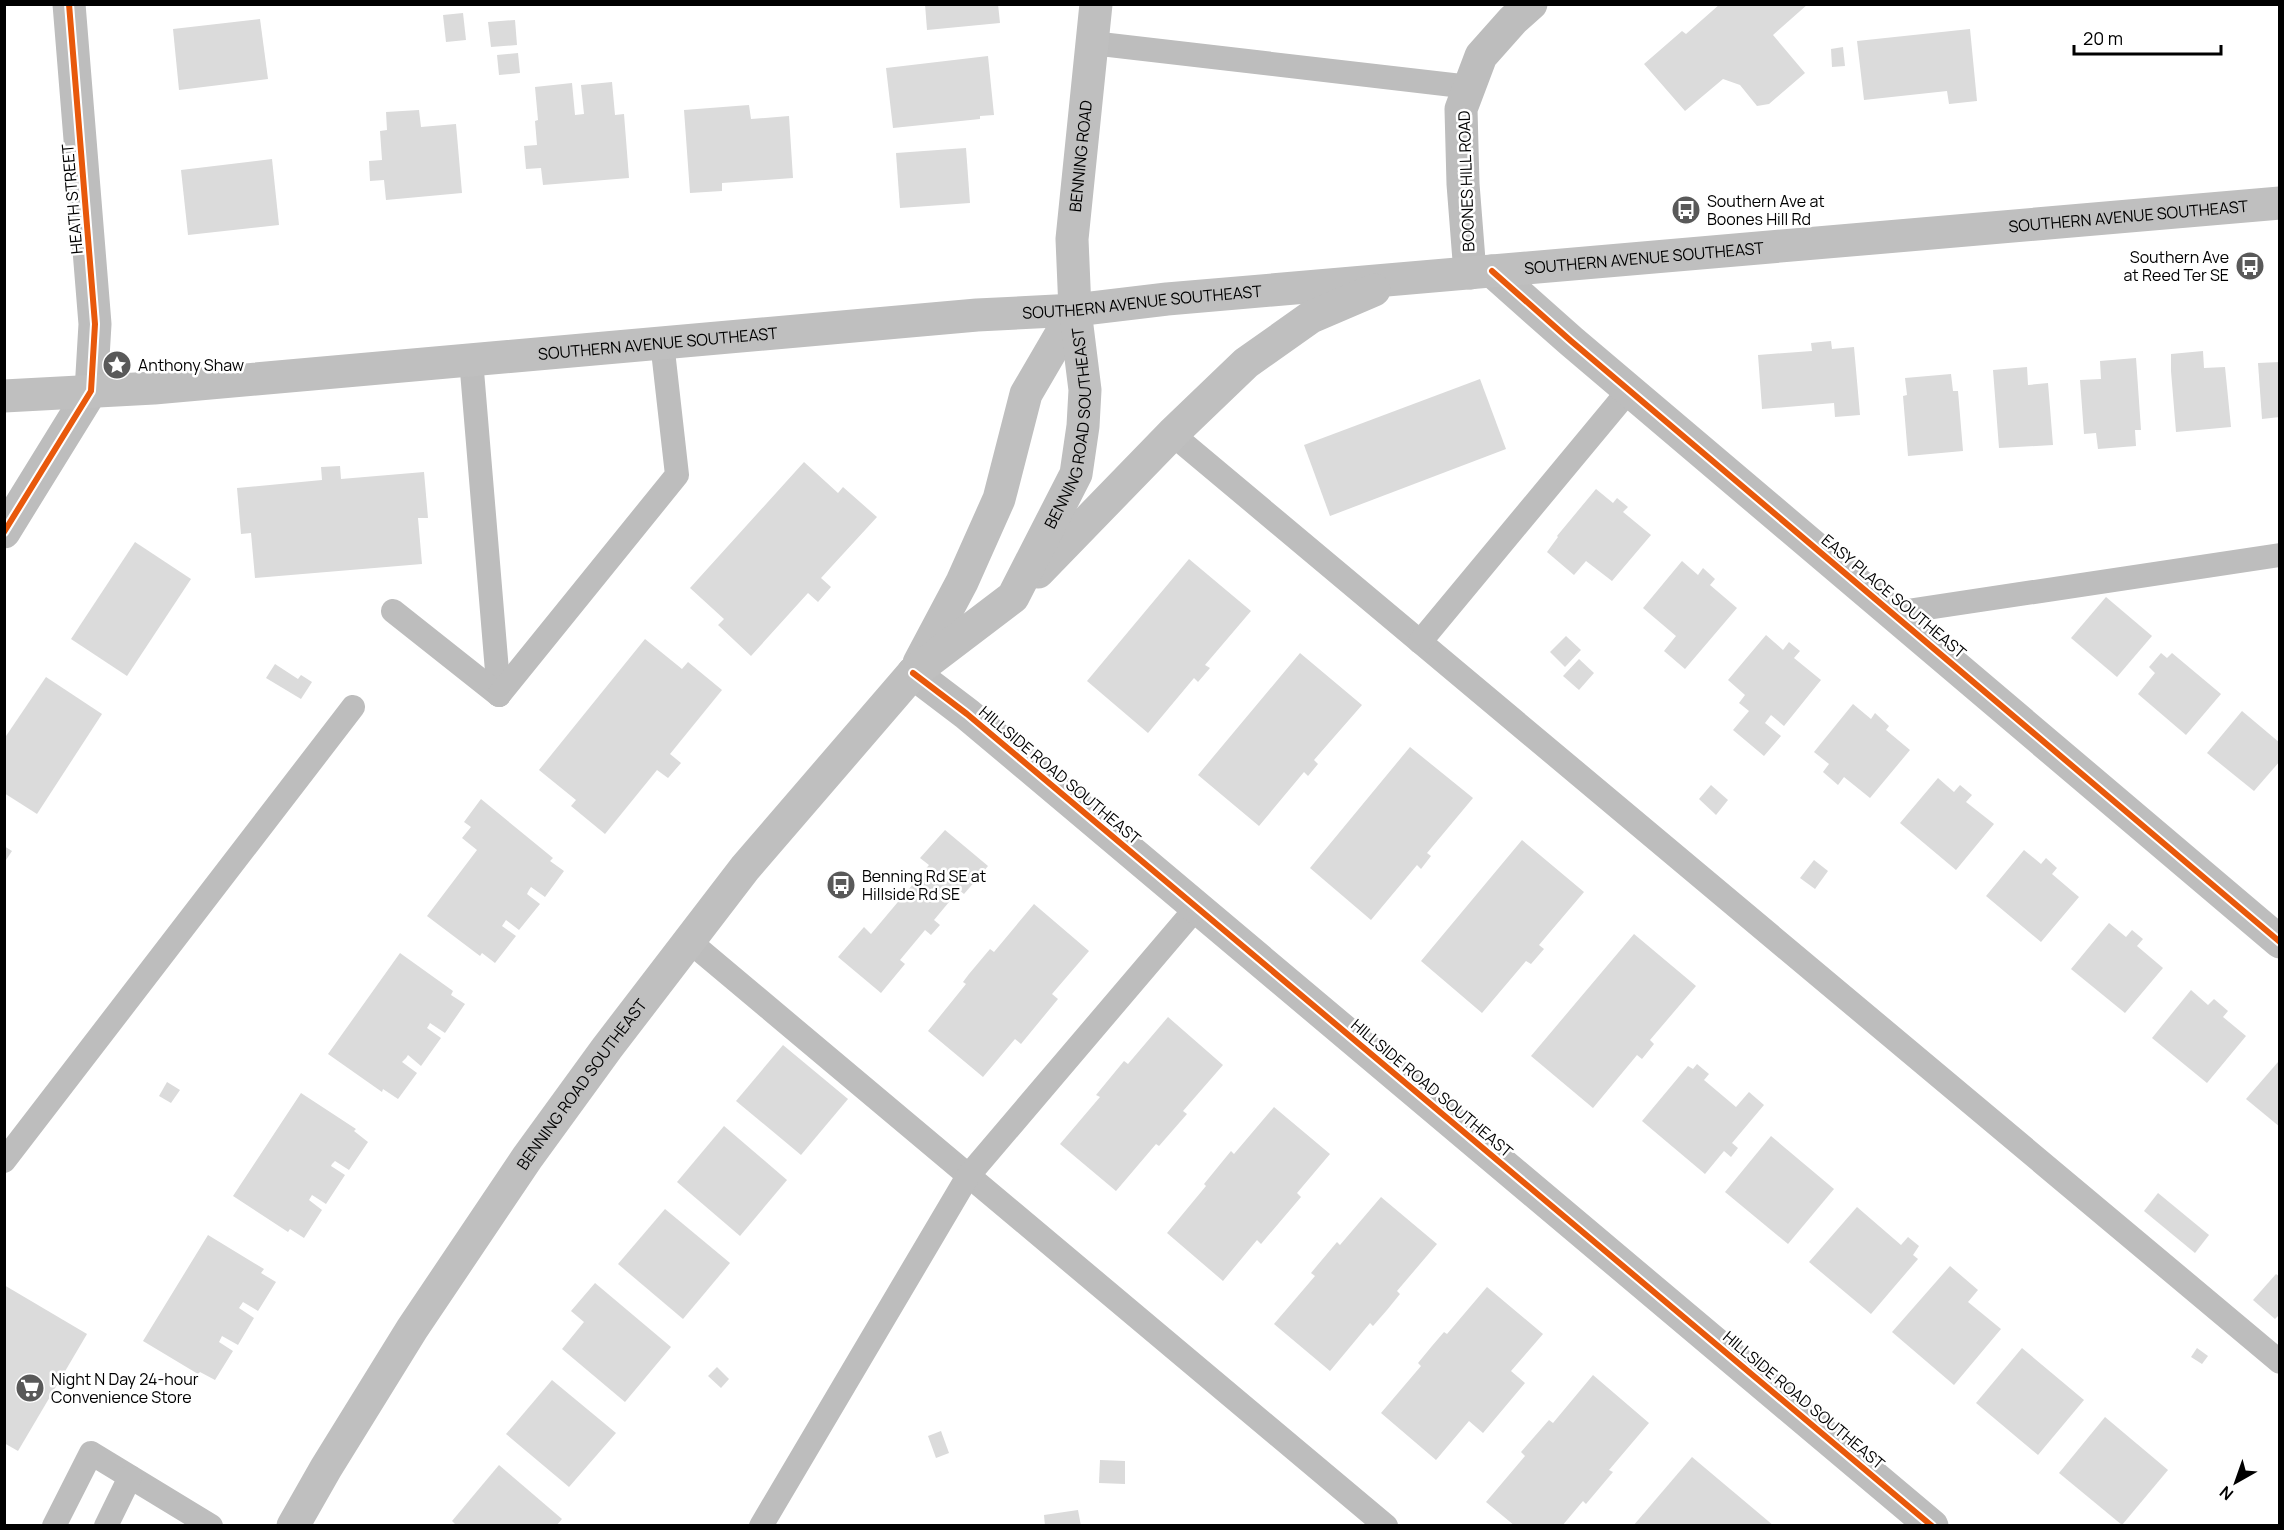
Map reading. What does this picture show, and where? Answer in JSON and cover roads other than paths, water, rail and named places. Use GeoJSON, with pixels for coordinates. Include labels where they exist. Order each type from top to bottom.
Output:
{"type":"FeatureCollection","features":[{"type":"Feature","properties":{"kind":"main road","name":"BENNING ROAD"},"geometry":{"type":"LineString","coordinates":[[1075,310],[1072,239],[1074,209],[1096,4]]}},
{"type":"Feature","properties":{"kind":"main road","name":"SOUTHERN AVENUE SOUTHEAST"},"geometry":{"type":"LineString","coordinates":[[4,396],[154,388],[977,315],[1075,310],[1167,299],[2280,203]]}},
{"type":"Feature","properties":{"kind":"main road"},"geometry":{"type":"LineString","coordinates":[[1014,597],[1172,434],[1246,363],[1311,317],[1399,279]]}},
{"type":"Feature","properties":{"kind":"main road","name":"BENNING ROAD SOUTHEAST"},"geometry":{"type":"LineString","coordinates":[[293,1526],[412,1329],[527,1158],[607,1048],[745,868],[913,673],[1014,597],[1076,474],[1083,426],[1085,390],[1075,310]]}},
{"type":"Feature","properties":{"kind":"main road","name":"BENNING ROAD SOUTHEAST"},"geometry":{"type":"LineString","coordinates":[[913,673],[962,582],[999,499],[1026,394],[1075,310]]}},
{"type":"Feature","properties":{"kind":"street","name":"HEATH STREET"},"geometry":{"type":"LineString","coordinates":[[69,4],[95,324],[90,391]]}},
{"type":"Feature","properties":{"kind":"street","name":"BOONES HILL ROAD"},"geometry":{"type":"LineString","coordinates":[[1481,272],[1463,184],[1461,108],[1481,56],[1531,4]]}},
{"type":"Feature","properties":{"kind":"street","name":"EASY PLACE SOUTHEAST"},"geometry":{"type":"LineString","coordinates":[[1481,272],[1630,389],[2280,942]]}},
{"type":"Feature","properties":{"kind":"street"},"geometry":{"type":"LineString","coordinates":[[4,532],[90,391]]}},
{"type":"Feature","properties":{"kind":"street","name":"HILLSIDE ROAD SOUTHEAST"},"geometry":{"type":"LineString","coordinates":[[913,673],[967,714],[1932,1526]]}},
{"type":"Feature","properties":{"kind":"lane"},"geometry":{"type":"LineString","coordinates":[[1092,42],[1470,87]]}},
{"type":"Feature","properties":{"kind":"lane"},"geometry":{"type":"LineString","coordinates":[[499,695],[677,475],[662,342]]}},
{"type":"Feature","properties":{"kind":"lane"},"geometry":{"type":"LineString","coordinates":[[471,359],[499,695]]}},
{"type":"Feature","properties":{"kind":"lane"},"geometry":{"type":"LineString","coordinates":[[1420,642],[1630,389]]}},
{"type":"Feature","properties":{"kind":"lane"},"geometry":{"type":"LineString","coordinates":[[1172,434],[2280,1362]]}},
{"type":"Feature","properties":{"kind":"lane"},"geometry":{"type":"LineString","coordinates":[[1894,613],[2280,555]]}},
{"type":"Feature","properties":{"kind":"lane"},"geometry":{"type":"LineString","coordinates":[[393,611],[499,695]]}},
{"type":"Feature","properties":{"kind":"lane"},"geometry":{"type":"LineString","coordinates":[[4,1161],[353,707]]}},
{"type":"Feature","properties":{"kind":"lane"},"geometry":{"type":"LineString","coordinates":[[761,1526],[968,1176],[1197,907]]}},
{"type":"Feature","properties":{"kind":"lane"},"geometry":{"type":"LineString","coordinates":[[689,941],[1386,1526]]}},
{"type":"Feature","properties":{"kind":"lane"},"geometry":{"type":"LineString","coordinates":[[54,1526],[92,1453],[211,1526]]}},
{"type":"Feature","properties":{"kind":"lane"},"geometry":{"type":"LineString","coordinates":[[106,1526],[130,1477]]}},
{"type":"Feature","properties":{"kind":"place","name":"Southern Ave at Boones Hill Rd"},"geometry":{"type":"Point","coordinates":[1686,210]}},
{"type":"Feature","properties":{"kind":"place","name":"Southern Ave at Reed Ter SE"},"geometry":{"type":"Point","coordinates":[2250,266]}},
{"type":"Feature","properties":{"kind":"place","name":"Anthony Shaw"},"geometry":{"type":"Point","coordinates":[117,365]}},
{"type":"Feature","properties":{"kind":"place","name":"Benning Rd SE at Hillside Rd SE"},"geometry":{"type":"Point","coordinates":[841,885]}},
{"type":"Feature","properties":{"kind":"place","name":"Night N Day 24-hour Convenience Store"},"geometry":{"type":"Point","coordinates":[30,1388]}}]}
